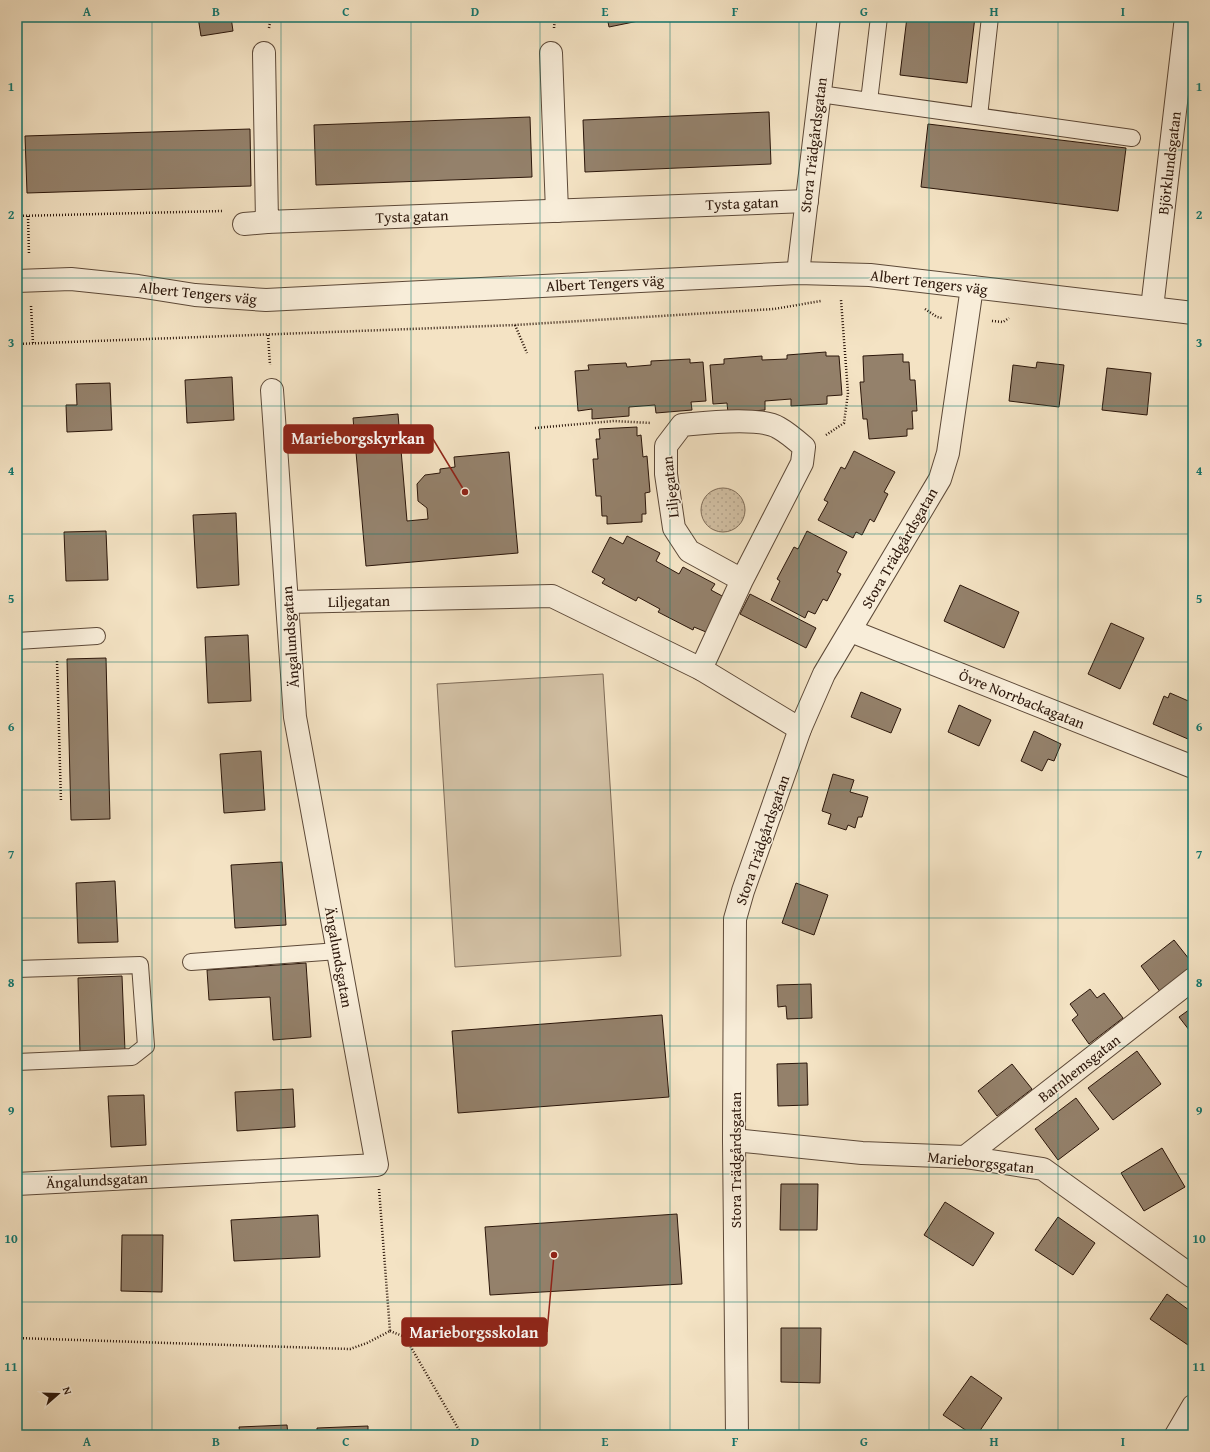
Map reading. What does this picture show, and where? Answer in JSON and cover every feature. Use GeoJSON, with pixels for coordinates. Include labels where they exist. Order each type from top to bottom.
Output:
{"type":"FeatureCollection","features":[{"type":"Feature","properties":{"kind":"street","name":"Stora Trädgårdsgatan"},"geometry":{"type":"LineString","coordinates":[[798,273],[829,17]]}},
{"type":"Feature","properties":{"kind":"street","name":"Björklundsgatan"},"geometry":{"type":"LineString","coordinates":[[1152,308],[1188,39],[1186,17]]}},
{"type":"Feature","properties":{"kind":"street"},"geometry":{"type":"LineString","coordinates":[[264,53],[267,222]]}},
{"type":"Feature","properties":{"kind":"street"},"geometry":{"type":"LineString","coordinates":[[551,53],[557,211]]}},
{"type":"Feature","properties":{"kind":"street","name":"Tysta gatan"},"geometry":{"type":"LineString","coordinates":[[244,224],[806,201]]}},
{"type":"Feature","properties":{"kind":"street","name":"Albert Tengers väg"},"geometry":{"type":"LineString","coordinates":[[17,281],[71,279],[138,286],[195,296],[266,300],[798,273],[870,274],[1193,313]]}},
{"type":"Feature","properties":{"kind":"street","name":"Stora Trädgårdsgatan"},"geometry":{"type":"LineString","coordinates":[[738,1435],[734,1140],[735,919],[743,891],[800,729],[824,674],[851,632],[940,479],[948,452],[972,287]]}},
{"type":"Feature","properties":{"kind":"street","name":"Ängalundsgatan"},"geometry":{"type":"LineString","coordinates":[[17,1184],[377,1165],[295,717],[272,390]]}},
{"type":"Feature","properties":{"kind":"street"},"geometry":{"type":"LineString","coordinates":[[682,425],[729,420],[762,424],[778,427],[804,447],[802,463],[742,580],[701,668]]}},
{"type":"Feature","properties":{"kind":"street","name":"Liljegatan"},"geometry":{"type":"LineString","coordinates":[[682,425],[666,446],[666,474],[674,528],[689,551],[742,580]]}},
{"type":"Feature","properties":{"kind":"street","name":"Liljegatan"},"geometry":{"type":"LineString","coordinates":[[288,602],[552,596],[701,668],[800,729]]}},
{"type":"Feature","properties":{"kind":"street","name":"Övre Norrbackagatan"},"geometry":{"type":"LineString","coordinates":[[851,632],[1193,767]]}},
{"type":"Feature","properties":{"kind":"street","name":"Barnhemsgatan"},"geometry":{"type":"LineString","coordinates":[[965,1157],[1193,979]]}},
{"type":"Feature","properties":{"kind":"street","name":"Marieborgsgatan"},"geometry":{"type":"LineString","coordinates":[[734,1140],[862,1153],[965,1157],[1043,1169],[1193,1277]]}},
{"type":"Feature","properties":{"kind":"street"},"geometry":{"type":"LineString","coordinates":[[1176,1435],[1193,1406]]}},
{"type":"Feature","properties":{"kind":"lane"},"geometry":{"type":"LineString","coordinates":[[870,101],[879,17]]}},
{"type":"Feature","properties":{"kind":"lane"},"geometry":{"type":"LineString","coordinates":[[979,116],[990,17]]}},
{"type":"Feature","properties":{"kind":"lane"},"geometry":{"type":"LineString","coordinates":[[820,94],[1132,138]]}},
{"type":"Feature","properties":{"kind":"lane"},"geometry":{"type":"LineString","coordinates":[[17,641],[97,636]]}},
{"type":"Feature","properties":{"kind":"lane"},"geometry":{"type":"LineString","coordinates":[[191,962],[338,951]]}},
{"type":"Feature","properties":{"kind":"lane"},"geometry":{"type":"LineString","coordinates":[[17,969],[140,965],[146,1046],[132,1057],[17,1062]]}},
{"type":"Feature","properties":{"kind":"path"},"geometry":{"type":"LineString","coordinates":[[17,216],[221,210],[244,224]]}},
{"type":"Feature","properties":{"kind":"path"},"geometry":{"type":"LineString","coordinates":[[804,447],[827,435],[844,423],[848,393],[840,298],[848,298]]}},
{"type":"Feature","properties":{"kind":"path"},"geometry":{"type":"LineString","coordinates":[[17,344],[515,325],[774,309],[826,300]]}},
{"type":"Feature","properties":{"kind":"path"},"geometry":{"type":"LineString","coordinates":[[921,306],[937,318],[1003,322],[1012,316]]}},
{"type":"Feature","properties":{"kind":"path"},"geometry":{"type":"LineString","coordinates":[[515,325],[527,353]]}},
{"type":"Feature","properties":{"kind":"path"},"geometry":{"type":"LineString","coordinates":[[268,335],[272,390]]}},
{"type":"Feature","properties":{"kind":"path"},"geometry":{"type":"LineString","coordinates":[[535,428],[614,421],[682,425]]}},
{"type":"Feature","properties":{"kind":"path"},"geometry":{"type":"LineString","coordinates":[[56,638],[61,802]]}},
{"type":"Feature","properties":{"kind":"path"},"geometry":{"type":"LineString","coordinates":[[377,1165],[390,1330]]}},
{"type":"Feature","properties":{"kind":"path"},"geometry":{"type":"LineString","coordinates":[[17,1338],[350,1349],[367,1344],[390,1330]]}},
{"type":"Feature","properties":{"kind":"path"},"geometry":{"type":"LineString","coordinates":[[390,1330],[405,1337],[462,1435]]}},
{"type":"Feature","properties":{"kind":"shaded area"},"geometry":{"type":"Polygon","coordinates":[[[723,488],[739,494],[745,510],[739,526],[723,532],[707,526],[701,510],[707,494],[723,488]]]}},
{"type":"Feature","properties":{"kind":"shaded area"},"geometry":{"type":"Polygon","coordinates":[[[603,674],[621,956],[455,967],[437,684],[603,674]]]}},
{"type":"Feature","properties":{"kind":"building"},"geometry":{"type":"Polygon","coordinates":[[[198,17],[231,17],[233,31],[201,36],[198,17]]]}},
{"type":"Feature","properties":{"kind":"building"},"geometry":{"type":"Polygon","coordinates":[[[607,17],[658,17],[609,27],[607,17]]]}},
{"type":"Feature","properties":{"kind":"building"},"geometry":{"type":"Polygon","coordinates":[[[907,17],[975,17],[967,83],[900,75],[907,17]]]}},
{"type":"Feature","properties":{"kind":"building"},"geometry":{"type":"Polygon","coordinates":[[[769,112],[771,164],[585,172],[583,120],[769,112]]]}},
{"type":"Feature","properties":{"kind":"building"},"geometry":{"type":"Polygon","coordinates":[[[530,117],[532,177],[316,185],[314,125],[530,117]]]}},
{"type":"Feature","properties":{"kind":"building"},"geometry":{"type":"Polygon","coordinates":[[[928,124],[1126,148],[1118,211],[921,187],[928,124]]]}},
{"type":"Feature","properties":{"kind":"building"},"geometry":{"type":"Polygon","coordinates":[[[250,129],[251,186],[27,193],[25,136],[250,129]]]}},
{"type":"Feature","properties":{"kind":"building"},"geometry":{"type":"Polygon","coordinates":[[[826,352],[826,356],[839,356],[842,395],[827,396],[827,404],[791,406],[791,399],[765,401],[765,410],[728,413],[727,403],[713,404],[710,365],[724,364],[724,359],[762,356],[762,360],[787,359],[787,355],[826,352]]]}},
{"type":"Feature","properties":{"kind":"building"},"geometry":{"type":"Polygon","coordinates":[[[903,354],[903,362],[909,362],[910,380],[915,380],[917,411],[912,411],[913,429],[907,429],[907,436],[869,439],[867,419],[863,419],[860,382],[864,382],[863,356],[903,354]]]}},
{"type":"Feature","properties":{"kind":"building"},"geometry":{"type":"Polygon","coordinates":[[[690,359],[690,363],[703,362],[706,401],[691,402],[692,410],[656,413],[655,405],[629,407],[629,416],[592,419],[592,409],[578,411],[575,371],[589,370],[588,365],[626,363],[627,367],[651,365],[651,361],[690,359]]]}},
{"type":"Feature","properties":{"kind":"building"},"geometry":{"type":"Polygon","coordinates":[[[1037,362],[1064,365],[1059,407],[1009,401],[1013,365],[1036,368],[1037,362]]]}},
{"type":"Feature","properties":{"kind":"building"},"geometry":{"type":"Polygon","coordinates":[[[1107,368],[1151,373],[1147,415],[1102,410],[1107,368]]]}},
{"type":"Feature","properties":{"kind":"building"},"geometry":{"type":"Polygon","coordinates":[[[232,377],[234,420],[187,423],[185,380],[232,377]]]}},
{"type":"Feature","properties":{"kind":"building"},"geometry":{"type":"Polygon","coordinates":[[[110,383],[112,430],[67,432],[66,405],[77,405],[76,384],[110,383]]]}},
{"type":"Feature","properties":{"kind":"building"},"geometry":{"type":"Polygon","coordinates":[[[398,414],[407,521],[428,519],[427,508],[418,501],[417,484],[425,475],[440,473],[440,469],[455,467],[454,457],[509,452],[518,553],[366,566],[353,418],[398,414]]]}},
{"type":"Feature","properties":{"kind":"building"},"geometry":{"type":"Polygon","coordinates":[[[637,427],[637,436],[641,435],[643,457],[647,456],[650,492],[645,493],[646,514],[642,514],[642,522],[607,524],[607,516],[602,516],[601,496],[596,496],[593,459],[598,459],[596,439],[600,439],[599,429],[637,427]]]}},
{"type":"Feature","properties":{"kind":"building"},"geometry":{"type":"Polygon","coordinates":[[[854,451],[895,472],[884,492],[888,494],[874,522],[870,519],[862,535],[856,532],[853,538],[818,520],[828,502],[824,500],[841,467],[845,469],[854,451]]]}},
{"type":"Feature","properties":{"kind":"building"},"geometry":{"type":"Polygon","coordinates":[[[236,513],[239,585],[197,588],[193,515],[236,513]]]}},
{"type":"Feature","properties":{"kind":"building"},"geometry":{"type":"Polygon","coordinates":[[[106,531],[108,580],[66,581],[64,532],[106,531]]]}},
{"type":"Feature","properties":{"kind":"building"},"geometry":{"type":"Polygon","coordinates":[[[807,531],[847,552],[837,572],[841,574],[827,601],[823,599],[815,614],[808,611],[805,618],[771,600],[780,581],[777,579],[794,547],[798,549],[807,531]]]}},
{"type":"Feature","properties":{"kind":"building"},"geometry":{"type":"Polygon","coordinates":[[[627,536],[660,553],[656,561],[679,574],[683,567],[715,584],[711,590],[724,597],[706,632],[694,627],[693,630],[658,612],[660,609],[638,597],[636,601],[602,583],[605,579],[592,572],[610,537],[623,544],[627,536]]]}},
{"type":"Feature","properties":{"kind":"building"},"geometry":{"type":"Polygon","coordinates":[[[960,585],[1019,612],[1004,648],[944,621],[960,585]]]}},
{"type":"Feature","properties":{"kind":"building"},"geometry":{"type":"Polygon","coordinates":[[[750,594],[816,628],[806,648],[740,614],[750,594]]]}},
{"type":"Feature","properties":{"kind":"building"},"geometry":{"type":"Polygon","coordinates":[[[1111,623],[1144,638],[1120,689],[1088,674],[1111,623]]]}},
{"type":"Feature","properties":{"kind":"building"},"geometry":{"type":"Polygon","coordinates":[[[248,635],[251,701],[208,703],[205,637],[248,635]]]}},
{"type":"Feature","properties":{"kind":"building"},"geometry":{"type":"Polygon","coordinates":[[[106,658],[110,819],[71,820],[67,659],[106,658]]]}},
{"type":"Feature","properties":{"kind":"building"},"geometry":{"type":"Polygon","coordinates":[[[861,692],[901,709],[891,733],[851,717],[861,692]]]}},
{"type":"Feature","properties":{"kind":"building"},"geometry":{"type":"Polygon","coordinates":[[[1170,693],[1193,703],[1193,728],[1188,739],[1153,724],[1164,696],[1168,698],[1170,693]]]}},
{"type":"Feature","properties":{"kind":"building"},"geometry":{"type":"Polygon","coordinates":[[[959,705],[991,720],[979,746],[948,732],[959,705]]]}},
{"type":"Feature","properties":{"kind":"building"},"geometry":{"type":"Polygon","coordinates":[[[1034,731],[1061,744],[1054,761],[1048,759],[1042,771],[1021,761],[1034,731]]]}},
{"type":"Feature","properties":{"kind":"building"},"geometry":{"type":"Polygon","coordinates":[[[261,751],[265,810],[224,813],[220,754],[261,751]]]}},
{"type":"Feature","properties":{"kind":"building"},"geometry":{"type":"Polygon","coordinates":[[[833,774],[854,780],[850,792],[868,797],[862,817],[858,817],[855,828],[848,825],[846,830],[828,824],[831,814],[822,811],[833,774]]]}},
{"type":"Feature","properties":{"kind":"building"},"geometry":{"type":"Polygon","coordinates":[[[282,862],[286,925],[235,928],[231,865],[282,862]]]}},
{"type":"Feature","properties":{"kind":"building"},"geometry":{"type":"Polygon","coordinates":[[[115,881],[118,942],[78,943],[76,883],[115,881]]]}},
{"type":"Feature","properties":{"kind":"building"},"geometry":{"type":"Polygon","coordinates":[[[796,883],[828,895],[814,935],[782,923],[796,883]]]}},
{"type":"Feature","properties":{"kind":"building"},"geometry":{"type":"Polygon","coordinates":[[[1174,940],[1193,964],[1193,969],[1161,993],[1141,966],[1174,940]]]}},
{"type":"Feature","properties":{"kind":"building"},"geometry":{"type":"Polygon","coordinates":[[[306,963],[311,1037],[273,1040],[270,997],[209,1000],[207,970],[306,963]]]}},
{"type":"Feature","properties":{"kind":"building"},"geometry":{"type":"Polygon","coordinates":[[[122,976],[125,1051],[80,1053],[78,978],[122,976]]]}},
{"type":"Feature","properties":{"kind":"building"},"geometry":{"type":"Polygon","coordinates":[[[811,984],[812,1018],[787,1019],[786,1006],[778,1007],[777,985],[811,984]]]}},
{"type":"Feature","properties":{"kind":"building"},"geometry":{"type":"Polygon","coordinates":[[[1090,989],[1097,998],[1104,993],[1123,1018],[1089,1044],[1072,1020],[1078,1015],[1070,1004],[1090,989]]]}},
{"type":"Feature","properties":{"kind":"building"},"geometry":{"type":"Polygon","coordinates":[[[1193,1007],[1193,1035],[1179,1017],[1193,1007]]]}},
{"type":"Feature","properties":{"kind":"building"},"geometry":{"type":"Polygon","coordinates":[[[662,1015],[669,1097],[458,1113],[452,1031],[662,1015]]]}},
{"type":"Feature","properties":{"kind":"building"},"geometry":{"type":"Polygon","coordinates":[[[1137,1051],[1161,1084],[1113,1120],[1088,1088],[1137,1051]]]}},
{"type":"Feature","properties":{"kind":"building"},"geometry":{"type":"Polygon","coordinates":[[[807,1063],[808,1105],[778,1106],[777,1064],[807,1063]]]}},
{"type":"Feature","properties":{"kind":"building"},"geometry":{"type":"Polygon","coordinates":[[[1012,1064],[1032,1089],[997,1116],[978,1091],[1012,1064]]]}},
{"type":"Feature","properties":{"kind":"building"},"geometry":{"type":"Polygon","coordinates":[[[293,1089],[295,1127],[237,1131],[235,1092],[293,1089]]]}},
{"type":"Feature","properties":{"kind":"building"},"geometry":{"type":"Polygon","coordinates":[[[144,1095],[146,1145],[111,1147],[108,1096],[144,1095]]]}},
{"type":"Feature","properties":{"kind":"building"},"geometry":{"type":"Polygon","coordinates":[[[1076,1098],[1099,1129],[1058,1160],[1035,1129],[1076,1098]]]}},
{"type":"Feature","properties":{"kind":"building"},"geometry":{"type":"Polygon","coordinates":[[[1162,1148],[1185,1187],[1144,1211],[1121,1173],[1162,1148]]]}},
{"type":"Feature","properties":{"kind":"building"},"geometry":{"type":"Polygon","coordinates":[[[781,1184],[818,1184],[817,1230],[780,1230],[781,1184]]]}},
{"type":"Feature","properties":{"kind":"building"},"geometry":{"type":"Polygon","coordinates":[[[945,1202],[994,1233],[973,1266],[924,1235],[945,1202]]]}},
{"type":"Feature","properties":{"kind":"building"},"geometry":{"type":"Polygon","coordinates":[[[677,1214],[682,1284],[490,1295],[485,1227],[677,1214]]]}},
{"type":"Feature","properties":{"kind":"building"},"geometry":{"type":"Polygon","coordinates":[[[318,1215],[320,1257],[234,1261],[231,1220],[318,1215]]]}},
{"type":"Feature","properties":{"kind":"building"},"geometry":{"type":"Polygon","coordinates":[[[1058,1217],[1095,1243],[1073,1275],[1035,1250],[1058,1217]]]}},
{"type":"Feature","properties":{"kind":"building"},"geometry":{"type":"Polygon","coordinates":[[[122,1235],[163,1235],[162,1292],[121,1291],[122,1235]]]}},
{"type":"Feature","properties":{"kind":"building"},"geometry":{"type":"Polygon","coordinates":[[[1167,1294],[1193,1313],[1193,1338],[1188,1345],[1150,1319],[1167,1294]]]}},
{"type":"Feature","properties":{"kind":"building"},"geometry":{"type":"Polygon","coordinates":[[[781,1328],[821,1328],[820,1383],[781,1382],[781,1328]]]}},
{"type":"Feature","properties":{"kind":"building"},"geometry":{"type":"Polygon","coordinates":[[[971,1376],[1002,1398],[977,1435],[973,1435],[943,1415],[971,1376]]]}},
{"type":"Feature","properties":{"kind":"building"},"geometry":{"type":"Polygon","coordinates":[[[287,1425],[288,1435],[240,1435],[239,1427],[287,1425]]]}},
{"type":"Feature","properties":{"kind":"building"},"geometry":{"type":"Polygon","coordinates":[[[368,1426],[368,1435],[317,1435],[317,1428],[368,1426]]]}},
{"type":"Feature","properties":{"kind":"place","name":"Marieborgskyrkan"},"geometry":{"type":"Point","coordinates":[465,492]}},
{"type":"Feature","properties":{"kind":"place","name":"Marieborgsskolan"},"geometry":{"type":"Point","coordinates":[554,1255]}}]}
